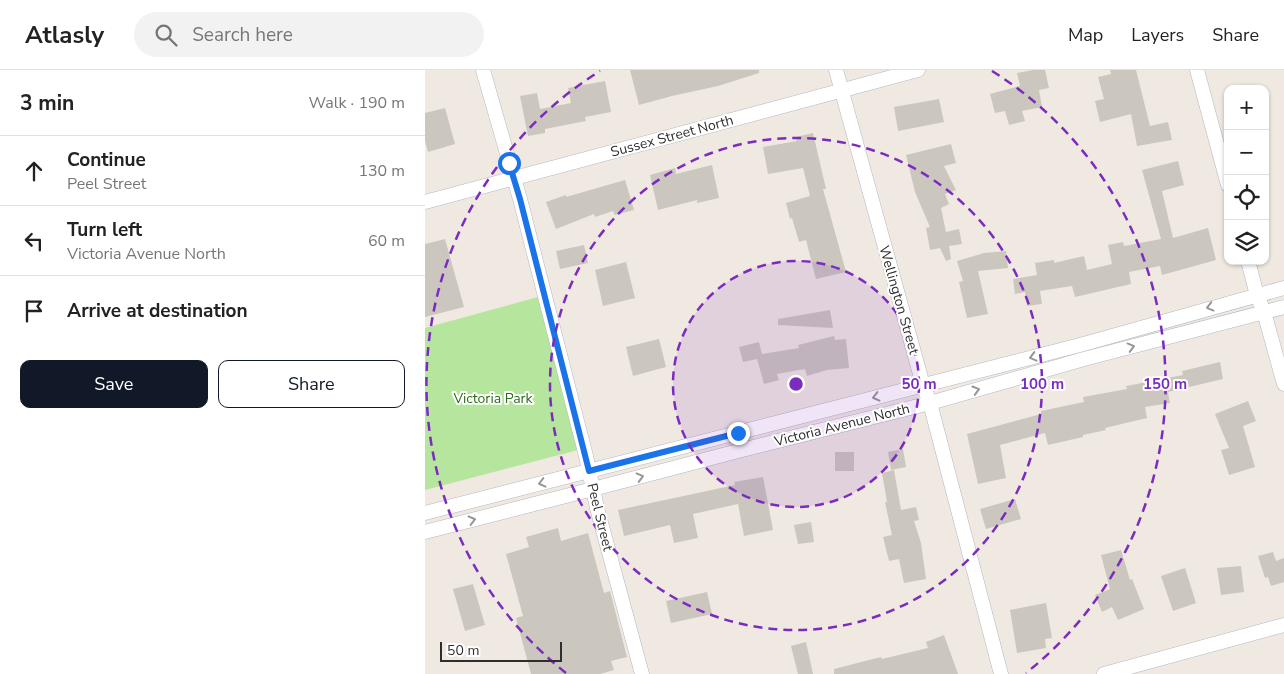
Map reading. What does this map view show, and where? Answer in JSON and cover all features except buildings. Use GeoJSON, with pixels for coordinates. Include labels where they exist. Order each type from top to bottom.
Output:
{"type":"FeatureCollection","features":[{"type":"Feature","properties":{"kind":"street","name":"Peel Street"},"geometry":{"type":"LineString","coordinates":[[483,70],[513,178],[597,508],[642,674]]}},
{"type":"Feature","properties":{"kind":"street","name":"Wellington Street"},"geometry":{"type":"LineString","coordinates":[[836,70],[929,404],[1001,674]]}},
{"type":"Feature","properties":{"kind":"street","name":"Sussex Street North"},"geometry":{"type":"LineString","coordinates":[[425,202],[919,70]]}},
{"type":"Feature","properties":{"kind":"street"},"geometry":{"type":"LineString","coordinates":[[1197,70],[1225,175]]}},
{"type":"Feature","properties":{"kind":"street"},"geometry":{"type":"LineString","coordinates":[[1249,265],[1284,384]]}},
{"type":"Feature","properties":{"kind":"street","name":"Victoria Avenue North"},"geometry":{"type":"LineString","coordinates":[[425,513],[1080,345],[1284,288]]}},
{"type":"Feature","properties":{"kind":"street","name":"Victoria Avenue North"},"geometry":{"type":"LineString","coordinates":[[425,532],[929,404],[1083,359],[1284,307]]}},
{"type":"Feature","properties":{"kind":"street"},"geometry":{"type":"LineString","coordinates":[[1080,345],[1083,359]]}},
{"type":"Feature","properties":{"kind":"street"},"geometry":{"type":"LineString","coordinates":[[738,433],[742,450]]}},
{"type":"Feature","properties":{"kind":"street"},"geometry":{"type":"LineString","coordinates":[[1104,674],[1284,626]]}},
{"type":"Feature","properties":{"kind":"green space","name":"Victoria Park"},"geometry":{"type":"Polygon","coordinates":[[[538,297],[578,450],[425,490],[425,328],[538,297]]]}},
{"type":"Feature","properties":{"kind":"route"},"geometry":{"type":"LineString","coordinates":[[509,163],[520,199],[589,471],[738,433]]}}]}
